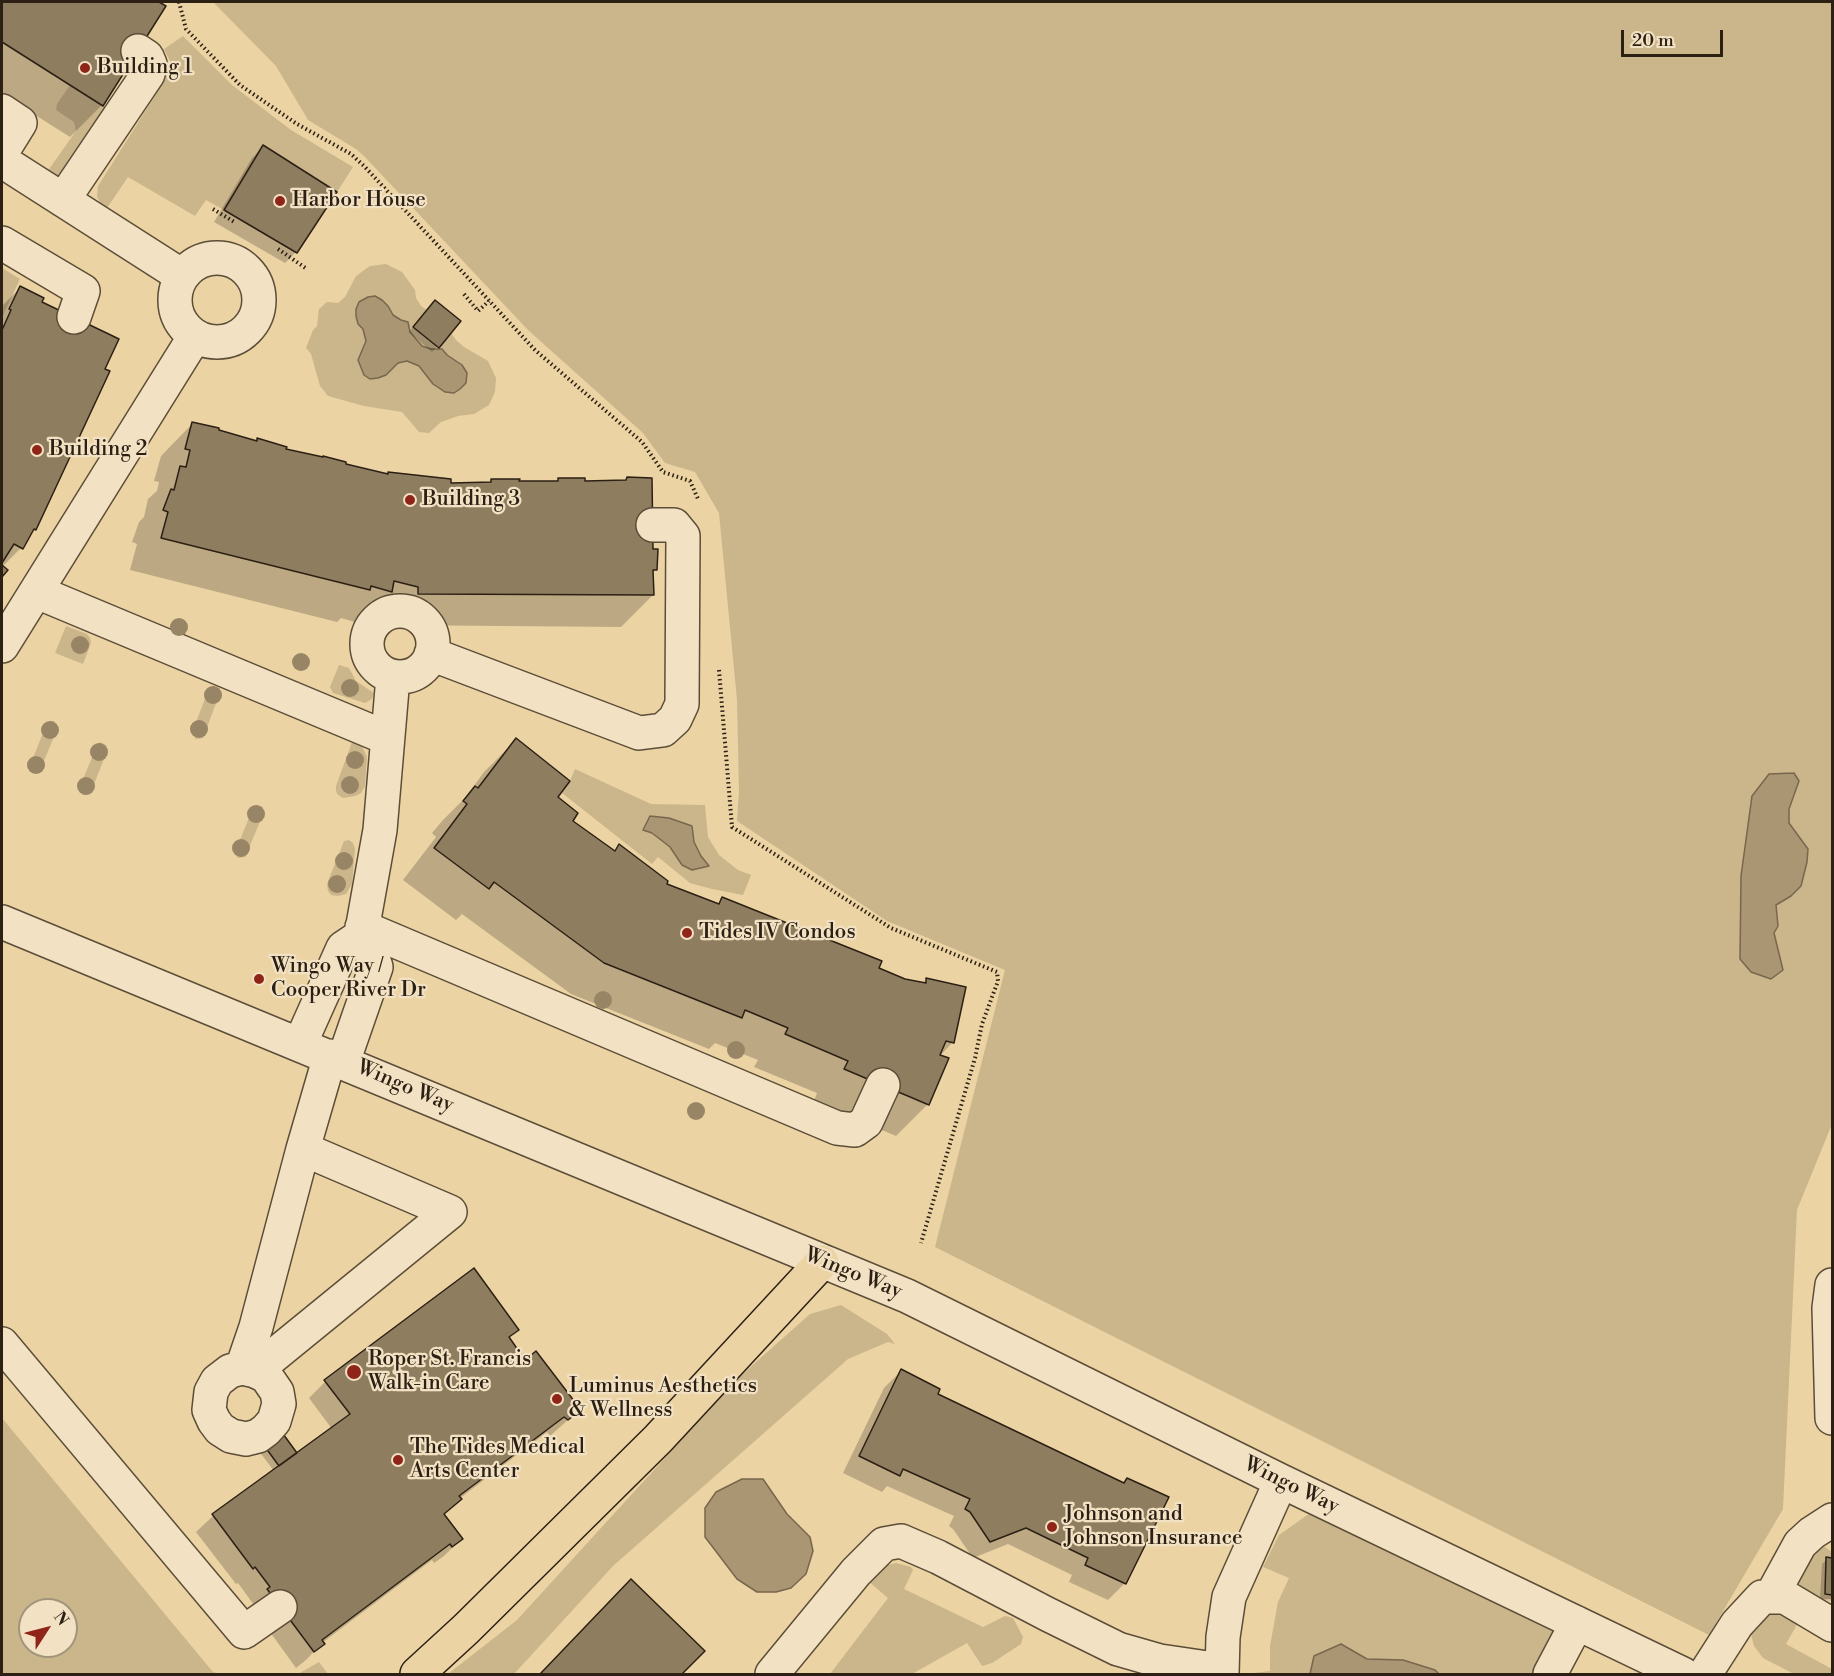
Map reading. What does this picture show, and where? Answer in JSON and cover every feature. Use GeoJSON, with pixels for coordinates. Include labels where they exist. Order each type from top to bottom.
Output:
{"type":"FeatureCollection","features":[{"type":"Feature","properties":{"kind":"highway"},"geometry":{"type":"LineString","coordinates":[[417,1674],[466,1629],[658,1439],[822,1262]]}},
{"type":"Feature","properties":{"kind":"street"},"geometry":{"type":"LineString","coordinates":[[63,200],[148,74],[150,64],[147,57],[138,51]]}},
{"type":"Feature","properties":{"kind":"street"},"geometry":{"type":"LineString","coordinates":[[2,111],[20,123],[2,152]]}},
{"type":"Feature","properties":{"kind":"street"},"geometry":{"type":"LineString","coordinates":[[2,161],[182,276]]}},
{"type":"Feature","properties":{"kind":"street"},"geometry":{"type":"LineString","coordinates":[[2,243],[83,291],[74,318]]}},
{"type":"Feature","properties":{"kind":"street"},"geometry":{"type":"LineString","coordinates":[[207,258],[221,258],[235,262],[246,270],[259,294],[254,320],[246,331],[221,342],[208,341],[195,336],[184,327],[177,314],[174,300],[182,276],[194,264],[207,258]]}},
{"type":"Feature","properties":{"kind":"street"},"geometry":{"type":"LineString","coordinates":[[2,646],[195,336]]}},
{"type":"Feature","properties":{"kind":"street"},"geometry":{"type":"LineString","coordinates":[[431,654],[639,733],[663,730],[675,719],[682,704],[683,536],[674,525],[653,525]]}},
{"type":"Feature","properties":{"kind":"street"},"geometry":{"type":"LineString","coordinates":[[37,592],[387,738]]}},
{"type":"Feature","properties":{"kind":"street"},"geometry":{"type":"LineString","coordinates":[[407,612],[427,625],[432,636],[431,654],[424,666],[415,674],[393,677],[379,670],[371,661],[367,650],[367,639],[375,622],[385,615],[407,612]]}},
{"type":"Feature","properties":{"kind":"street"},"geometry":{"type":"LineString","coordinates":[[303,1149],[450,1212],[249,1370],[256,1327],[303,1149],[337,1059],[376,967],[361,932],[380,830],[393,677]]}},
{"type":"Feature","properties":{"kind":"street","name":"Wingo Way"},"geometry":{"type":"LineString","coordinates":[[2,922],[907,1296],[1281,1481],[1683,1674]]}},
{"type":"Feature","properties":{"kind":"street"},"geometry":{"type":"LineString","coordinates":[[300,1044],[343,948],[361,932]]}},
{"type":"Feature","properties":{"kind":"street"},"geometry":{"type":"LineString","coordinates":[[361,932],[837,1128],[855,1130],[866,1122],[883,1085]]}},
{"type":"Feature","properties":{"kind":"street"},"geometry":{"type":"LineString","coordinates":[[1833,1286],[1829,1308],[1833,1418]]}},
{"type":"Feature","properties":{"kind":"street"},"geometry":{"type":"LineString","coordinates":[[2,1344],[244,1632],[280,1607]]}},
{"type":"Feature","properties":{"kind":"street"},"geometry":{"type":"LineString","coordinates":[[772,1674],[856,1572],[884,1544],[901,1541],[938,1557],[1118,1649],[1160,1661],[1221,1672],[1229,1597],[1281,1481]]}},
{"type":"Feature","properties":{"kind":"street"},"geometry":{"type":"LineString","coordinates":[[1771,1597],[1800,1544],[1812,1533],[1833,1520]]}},
{"type":"Feature","properties":{"kind":"street"},"geometry":{"type":"LineString","coordinates":[[1705,1674],[1737,1624],[1762,1597],[1785,1597],[1833,1625]]}},
{"type":"Feature","properties":{"kind":"street"},"geometry":{"type":"LineString","coordinates":[[1550,1674],[1577,1623]]}},
{"type":"Feature","properties":{"kind":"path"},"geometry":{"type":"LineString","coordinates":[[179,2],[186,29],[240,85]]}},
{"type":"Feature","properties":{"kind":"path"},"geometry":{"type":"LineString","coordinates":[[213,208],[237,224]]}},
{"type":"Feature","properties":{"kind":"path"},"geometry":{"type":"LineString","coordinates":[[278,249],[307,269]]}},
{"type":"Feature","properties":{"kind":"path"},"geometry":{"type":"LineString","coordinates":[[464,294],[478,311],[489,301]]}},
{"type":"Feature","properties":{"kind":"shaded area"},"geometry":{"type":"Polygon","coordinates":[[[213,2],[1832,2],[1832,1124],[1797,1210],[1783,1509],[1709,1635],[935,1247],[1005,970],[887,921],[737,821],[739,792],[737,700],[719,513],[695,472],[665,463],[643,433],[528,330],[364,156],[308,120],[276,66],[213,2]],[[1796,792],[1741,876],[1740,959],[1783,970],[1774,932],[1778,926],[1775,905],[1791,896],[1801,839],[1789,823],[1789,809],[1796,792]]]}},
{"type":"Feature","properties":{"kind":"shaded area"},"geometry":{"type":"Polygon","coordinates":[[[183,36],[232,85],[291,130],[353,167],[337,192],[263,145],[224,210],[206,200],[195,216],[128,177],[107,208],[101,204],[97,197],[98,186],[165,80],[171,63],[164,49],[183,36]]]}},
{"type":"Feature","properties":{"kind":"shaded area"},"geometry":{"type":"Polygon","coordinates":[[[70,85],[106,107],[59,180],[47,172],[76,131],[74,122],[56,110],[57,104],[70,85]]]}},
{"type":"Feature","properties":{"kind":"shaded area"},"geometry":{"type":"Polygon","coordinates":[[[386,264],[402,272],[415,290],[416,298],[421,306],[427,310],[435,300],[461,321],[451,333],[464,347],[488,361],[496,378],[495,392],[489,405],[474,414],[458,416],[441,422],[429,433],[419,432],[402,412],[364,406],[328,396],[320,386],[311,354],[306,348],[317,326],[319,309],[327,302],[338,303],[345,297],[356,276],[370,266],[386,264]]]}},
{"type":"Feature","properties":{"kind":"shaded area"},"geometry":{"type":"Polygon","coordinates":[[[2,268],[20,279],[2,318],[2,268]]]}},
{"type":"Feature","properties":{"kind":"shaded area"},"geometry":{"type":"Polygon","coordinates":[[[375,296],[388,306],[393,315],[408,322],[410,332],[422,346],[442,349],[462,365],[467,373],[466,383],[460,389],[454,393],[445,392],[433,384],[419,366],[407,361],[398,363],[386,375],[378,378],[370,379],[364,375],[358,360],[366,341],[363,329],[358,324],[356,309],[359,302],[375,296]]]}},
{"type":"Feature","properties":{"kind":"shaded area"},"geometry":{"type":"Polygon","coordinates":[[[66,626],[87,634],[90,638],[91,643],[83,664],[55,653],[66,626]]]}},
{"type":"Feature","properties":{"kind":"shaded area"},"geometry":{"type":"Polygon","coordinates":[[[339,665],[349,668],[356,681],[374,693],[372,699],[365,703],[333,693],[330,687],[339,665]]]}},
{"type":"Feature","properties":{"kind":"shaded area"},"geometry":{"type":"Polygon","coordinates":[[[213,686],[220,688],[218,698],[203,738],[196,739],[192,733],[209,688],[213,686]]]}},
{"type":"Feature","properties":{"kind":"shaded area"},"geometry":{"type":"Polygon","coordinates":[[[54,721],[58,727],[39,773],[32,773],[29,768],[47,723],[54,721]]]}},
{"type":"Feature","properties":{"kind":"shaded area"},"geometry":{"type":"Polygon","coordinates":[[[359,740],[367,757],[365,786],[361,793],[343,798],[338,795],[336,786],[352,742],[359,740]]]}},
{"type":"Feature","properties":{"kind":"shaded area"},"geometry":{"type":"Polygon","coordinates":[[[100,742],[106,745],[106,754],[90,794],[83,795],[79,789],[100,742]]]}},
{"type":"Feature","properties":{"kind":"shaded area"},"geometry":{"type":"Polygon","coordinates":[[[575,769],[651,804],[705,805],[708,837],[719,855],[738,870],[751,875],[743,895],[690,883],[658,857],[652,864],[562,793],[575,769]]]}},
{"type":"Feature","properties":{"kind":"shaded area"},"geometry":{"type":"Polygon","coordinates":[[[1794,773],[1799,781],[1789,809],[1789,823],[1808,849],[1807,862],[1801,886],[1791,896],[1776,905],[1778,926],[1774,933],[1783,970],[1771,979],[1751,972],[1740,959],[1741,876],[1752,796],[1769,774],[1794,773]]]}},
{"type":"Feature","properties":{"kind":"shaded area"},"geometry":{"type":"Polygon","coordinates":[[[256,805],[263,807],[262,817],[245,857],[238,858],[235,852],[256,805]]]}},
{"type":"Feature","properties":{"kind":"shaded area"},"geometry":{"type":"Polygon","coordinates":[[[650,816],[669,818],[692,826],[694,842],[709,866],[692,870],[682,865],[670,847],[652,833],[643,830],[650,816]]]}},
{"type":"Feature","properties":{"kind":"shaded area"},"geometry":{"type":"Polygon","coordinates":[[[349,840],[355,849],[352,884],[346,894],[331,895],[327,884],[344,841],[349,840]]]}},
{"type":"Feature","properties":{"kind":"shaded area"},"geometry":{"type":"Polygon","coordinates":[[[841,1305],[887,1334],[895,1344],[888,1342],[848,1359],[613,1566],[514,1674],[448,1674],[517,1620],[737,1379],[810,1314],[841,1305]]]}},
{"type":"Feature","properties":{"kind":"shaded area"},"geometry":{"type":"Polygon","coordinates":[[[2,1418],[213,1672],[221,1674],[2,1674],[2,1418]]]}},
{"type":"Feature","properties":{"kind":"shaded area"},"geometry":{"type":"Polygon","coordinates":[[[742,1479],[763,1479],[787,1514],[810,1537],[813,1551],[806,1574],[791,1588],[776,1592],[757,1592],[737,1579],[705,1537],[705,1508],[716,1492],[742,1479]]]}},
{"type":"Feature","properties":{"kind":"shaded area"},"geometry":{"type":"Polygon","coordinates":[[[1313,1511],[1558,1630],[1536,1674],[1439,1674],[1435,1670],[1403,1660],[1368,1659],[1341,1644],[1314,1656],[1310,1674],[1245,1674],[1270,1671],[1270,1646],[1278,1602],[1289,1578],[1263,1567],[1279,1535],[1313,1511]]]}},
{"type":"Feature","properties":{"kind":"shaded area"},"geometry":{"type":"Polygon","coordinates":[[[1819,1546],[1832,1552],[1832,1601],[1820,1599],[1803,1589],[1798,1582],[1798,1571],[1819,1546]]]}},
{"type":"Feature","properties":{"kind":"shaded area"},"geometry":{"type":"Polygon","coordinates":[[[896,1563],[911,1567],[913,1570],[904,1589],[983,1627],[1005,1616],[1013,1618],[1023,1637],[1021,1644],[992,1663],[982,1666],[967,1643],[912,1674],[830,1674],[888,1598],[867,1580],[881,1567],[896,1563]]]}},
{"type":"Feature","properties":{"kind":"shaded area"},"geometry":{"type":"Polygon","coordinates":[[[1779,1608],[1799,1621],[1786,1644],[1832,1669],[1832,1674],[1794,1674],[1763,1658],[1754,1646],[1751,1634],[1765,1613],[1779,1608]]]}},
{"type":"Feature","properties":{"kind":"shaded area"},"geometry":{"type":"Polygon","coordinates":[[[1341,1644],[1367,1659],[1403,1660],[1435,1670],[1439,1674],[1310,1674],[1314,1656],[1341,1644]]]}},
{"type":"Feature","properties":{"kind":"shaded area"},"geometry":{"type":"Polygon","coordinates":[[[319,1662],[328,1674],[298,1674],[319,1662]]]}},
{"type":"Feature","properties":{"kind":"building","name":"Building 1"},"geometry":{"type":"Polygon","coordinates":[[[2,2],[159,2],[166,6],[103,106],[2,42],[2,2]]]}},
{"type":"Feature","properties":{"kind":"building","name":"Harbor House"},"geometry":{"type":"Polygon","coordinates":[[[263,145],[337,192],[297,253],[224,210],[263,145]]]}},
{"type":"Feature","properties":{"kind":"building","name":"Building 2"},"geometry":{"type":"Polygon","coordinates":[[[20,286],[44,298],[42,302],[119,339],[105,369],[110,371],[36,530],[34,529],[23,549],[14,544],[2,563],[2,330],[20,286]]]}},
{"type":"Feature","properties":{"kind":"building"},"geometry":{"type":"Polygon","coordinates":[[[435,300],[461,321],[439,348],[413,327],[435,300]]]}},
{"type":"Feature","properties":{"kind":"building","name":"Building 3"},"geometry":{"type":"Polygon","coordinates":[[[192,422],[219,428],[219,430],[257,441],[257,438],[287,447],[286,449],[323,456],[388,474],[388,472],[451,479],[451,483],[491,482],[491,479],[558,481],[558,478],[585,478],[585,481],[626,480],[627,477],[652,478],[653,549],[658,549],[657,570],[653,570],[654,595],[418,594],[418,587],[394,581],[392,592],[371,586],[370,590],[161,538],[168,512],[163,510],[171,489],[174,490],[180,466],[186,467],[190,450],[185,449],[192,422]]]}},
{"type":"Feature","properties":{"kind":"building"},"geometry":{"type":"Polygon","coordinates":[[[2,565],[8,570],[2,577],[2,565]]]}},
{"type":"Feature","properties":{"kind":"building","name":"Tides IV Condos"},"geometry":{"type":"Polygon","coordinates":[[[516,738],[570,781],[558,797],[578,813],[573,821],[615,851],[619,844],[668,881],[667,884],[719,904],[722,897],[882,961],[879,968],[905,979],[926,983],[926,978],[966,987],[954,1043],[946,1041],[940,1055],[949,1058],[929,1105],[844,1069],[848,1061],[785,1034],[788,1028],[745,1010],[742,1018],[604,963],[494,882],[489,889],[434,848],[467,804],[463,801],[475,786],[478,788],[516,738]]]}},
{"type":"Feature","properties":{"kind":"building","name":"The Tides Medical Arts Center"},"geometry":{"type":"Polygon","coordinates":[[[474,1268],[519,1330],[509,1337],[525,1360],[536,1351],[581,1410],[568,1420],[564,1417],[459,1496],[462,1499],[444,1514],[463,1539],[452,1547],[450,1544],[322,1640],[325,1644],[314,1652],[267,1589],[270,1587],[255,1567],[253,1569],[212,1514],[350,1414],[324,1380],[474,1268]]]}},
{"type":"Feature","properties":{"kind":"building"},"geometry":{"type":"Polygon","coordinates":[[[901,1369],[940,1389],[938,1394],[1124,1483],[1127,1478],[1169,1497],[1126,1584],[1085,1565],[1088,1558],[1026,1528],[990,1542],[970,1512],[965,1509],[970,1499],[903,1469],[900,1476],[859,1456],[901,1369]]]}},
{"type":"Feature","properties":{"kind":"building"},"geometry":{"type":"Polygon","coordinates":[[[278,1427],[297,1453],[279,1466],[260,1440],[278,1427]]]}},
{"type":"Feature","properties":{"kind":"building"},"geometry":{"type":"Polygon","coordinates":[[[1826,1557],[1832,1558],[1832,1595],[1825,1594],[1826,1557]]]}},
{"type":"Feature","properties":{"kind":"building"},"geometry":{"type":"Polygon","coordinates":[[[631,1579],[705,1651],[682,1674],[540,1674],[631,1579]]]}},
{"type":"Feature","properties":{"kind":"place","name":"Building 1"},"geometry":{"type":"Point","coordinates":[85,68]}},
{"type":"Feature","properties":{"kind":"place","name":"Harbor House"},"geometry":{"type":"Point","coordinates":[280,201]}},
{"type":"Feature","properties":{"kind":"place","name":"Building 2"},"geometry":{"type":"Point","coordinates":[37,450]}},
{"type":"Feature","properties":{"kind":"place","name":"Building 3"},"geometry":{"type":"Point","coordinates":[410,500]}},
{"type":"Feature","properties":{"kind":"place","name":"Tides IV Condos"},"geometry":{"type":"Point","coordinates":[687,933]}},
{"type":"Feature","properties":{"kind":"place","name":"Wingo Way / Cooper River Dr"},"geometry":{"type":"Point","coordinates":[259,979]}},
{"type":"Feature","properties":{"kind":"place","name":"Roper St. Francis Walk-in Care"},"geometry":{"type":"Point","coordinates":[354,1372]}},
{"type":"Feature","properties":{"kind":"place","name":"Luminus Aesthetics & Wellness"},"geometry":{"type":"Point","coordinates":[557,1399]}},
{"type":"Feature","properties":{"kind":"place","name":"The Tides Medical Arts Center"},"geometry":{"type":"Point","coordinates":[398,1460]}},
{"type":"Feature","properties":{"kind":"place","name":"Johnson and Johnson Insurance"},"geometry":{"type":"Point","coordinates":[1052,1527]}}]}
